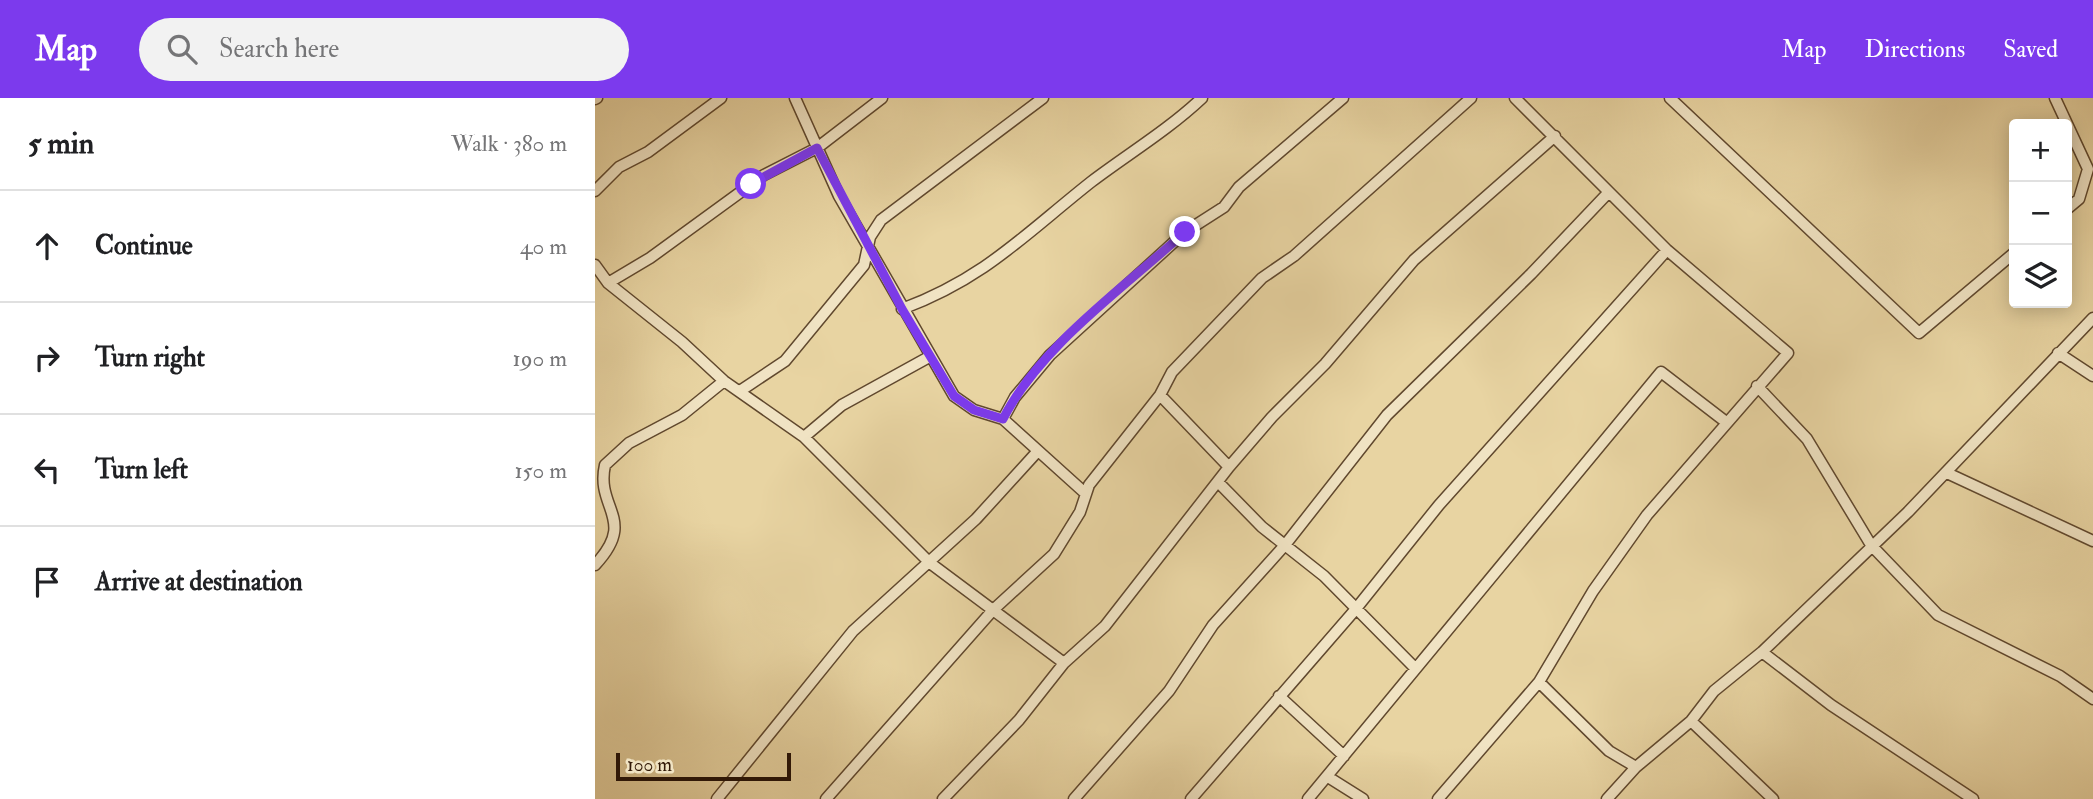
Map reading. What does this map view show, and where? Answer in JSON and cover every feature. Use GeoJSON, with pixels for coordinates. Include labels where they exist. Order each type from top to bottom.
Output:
{"type":"FeatureCollection","features":[{"type":"Feature","properties":{"kind":"street"},"geometry":{"type":"LineString","coordinates":[[595,191],[619,167],[647,152],[720,98]]}},
{"type":"Feature","properties":{"kind":"street"},"geometry":{"type":"LineString","coordinates":[[795,98],[817,148],[902,309],[929,357],[962,405],[1003,419],[1085,493]]}},
{"type":"Feature","properties":{"kind":"street"},"geometry":{"type":"LineString","coordinates":[[608,283],[650,257],[757,180],[817,148],[882,98]]}},
{"type":"Feature","properties":{"kind":"street"},"geometry":{"type":"LineString","coordinates":[[740,391],[785,360],[864,265],[874,229],[892,210],[1043,98]]}},
{"type":"Feature","properties":{"kind":"street"},"geometry":{"type":"LineString","coordinates":[[902,309],[935,297],[978,274],[1036,230],[1090,183],[1175,123],[1202,98]]}},
{"type":"Feature","properties":{"kind":"street"},"geometry":{"type":"LineString","coordinates":[[1003,419],[1015,397],[1050,355],[1185,232],[1224,207],[1239,187],[1343,98]]}},
{"type":"Feature","properties":{"kind":"street"},"geometry":{"type":"LineString","coordinates":[[826,799],[993,610],[1054,554],[1080,512],[1085,493],[1160,395],[1172,372],[1262,278],[1294,256],[1471,98]]}},
{"type":"Feature","properties":{"kind":"street"},"geometry":{"type":"LineString","coordinates":[[1438,799],[1539,682],[1593,592],[1647,515],[1788,353],[1667,250],[1515,98]]}},
{"type":"Feature","properties":{"kind":"street"},"geometry":{"type":"LineString","coordinates":[[1670,98],[1919,333],[2009,257]]}},
{"type":"Feature","properties":{"kind":"street"},"geometry":{"type":"LineString","coordinates":[[2055,98],[2088,169],[2079,199],[2072,205]]}},
{"type":"Feature","properties":{"kind":"street"},"geometry":{"type":"LineString","coordinates":[[943,799],[1019,720],[1064,663],[1105,626],[1229,467],[1325,364],[1414,260],[1555,136]]}},
{"type":"Feature","properties":{"kind":"street"},"geometry":{"type":"LineString","coordinates":[[1074,799],[1169,691],[1213,625],[1285,545],[1387,415],[1531,274],[1608,193]]}},
{"type":"Feature","properties":{"kind":"street"},"geometry":{"type":"LineString","coordinates":[[1191,799],[1355,610],[1439,505],[1598,323],[1667,250]]}},
{"type":"Feature","properties":{"kind":"street"},"geometry":{"type":"LineString","coordinates":[[595,265],[608,283],[682,342],[724,381],[804,437],[930,563],[1064,663]]}},
{"type":"Feature","properties":{"kind":"street"},"geometry":{"type":"LineString","coordinates":[[1607,799],[1636,767],[1691,721],[1714,691],[1762,652],[1947,473],[2093,318]]}},
{"type":"Feature","properties":{"kind":"street"},"geometry":{"type":"LineString","coordinates":[[2058,353],[2093,376]]}},
{"type":"Feature","properties":{"kind":"street"},"geometry":{"type":"LineString","coordinates":[[804,437],[842,405],[929,357]]}},
{"type":"Feature","properties":{"kind":"street"},"geometry":{"type":"LineString","coordinates":[[1308,799],[1661,372],[1726,422]]}},
{"type":"Feature","properties":{"kind":"street"},"geometry":{"type":"LineString","coordinates":[[595,565],[611,542],[616,524],[602,489],[605,465],[628,443],[683,415],[724,381]]}},
{"type":"Feature","properties":{"kind":"street"},"geometry":{"type":"LineString","coordinates":[[1757,386],[1807,439],[1871,545],[1938,615],[2060,676],[2093,699]]}},
{"type":"Feature","properties":{"kind":"street"},"geometry":{"type":"LineString","coordinates":[[1160,395],[1229,467]]}},
{"type":"Feature","properties":{"kind":"street"},"geometry":{"type":"LineString","coordinates":[[717,799],[853,631],[976,519],[1037,452]]}},
{"type":"Feature","properties":{"kind":"street"},"geometry":{"type":"LineString","coordinates":[[1947,473],[2093,541]]}},
{"type":"Feature","properties":{"kind":"street"},"geometry":{"type":"LineString","coordinates":[[1218,482],[1285,545],[1324,576],[1415,668]]}},
{"type":"Feature","properties":{"kind":"street"},"geometry":{"type":"LineString","coordinates":[[1762,652],[1831,705],[1973,799]]}},
{"type":"Feature","properties":{"kind":"street"},"geometry":{"type":"LineString","coordinates":[[1539,682],[1609,751],[1636,767]]}},
{"type":"Feature","properties":{"kind":"street"},"geometry":{"type":"LineString","coordinates":[[1279,696],[1344,756]]}},
{"type":"Feature","properties":{"kind":"street"},"geometry":{"type":"LineString","coordinates":[[1691,721],[1773,799]]}},
{"type":"Feature","properties":{"kind":"street"},"geometry":{"type":"LineString","coordinates":[[1328,777],[1363,799]]}},
{"type":"Feature","properties":{"kind":"route"},"geometry":{"type":"LineString","coordinates":[[751,184],[817,148],[839,195],[929,357],[954,396],[962,405],[1003,419],[1015,397],[1050,355],[1185,232]]}}]}
